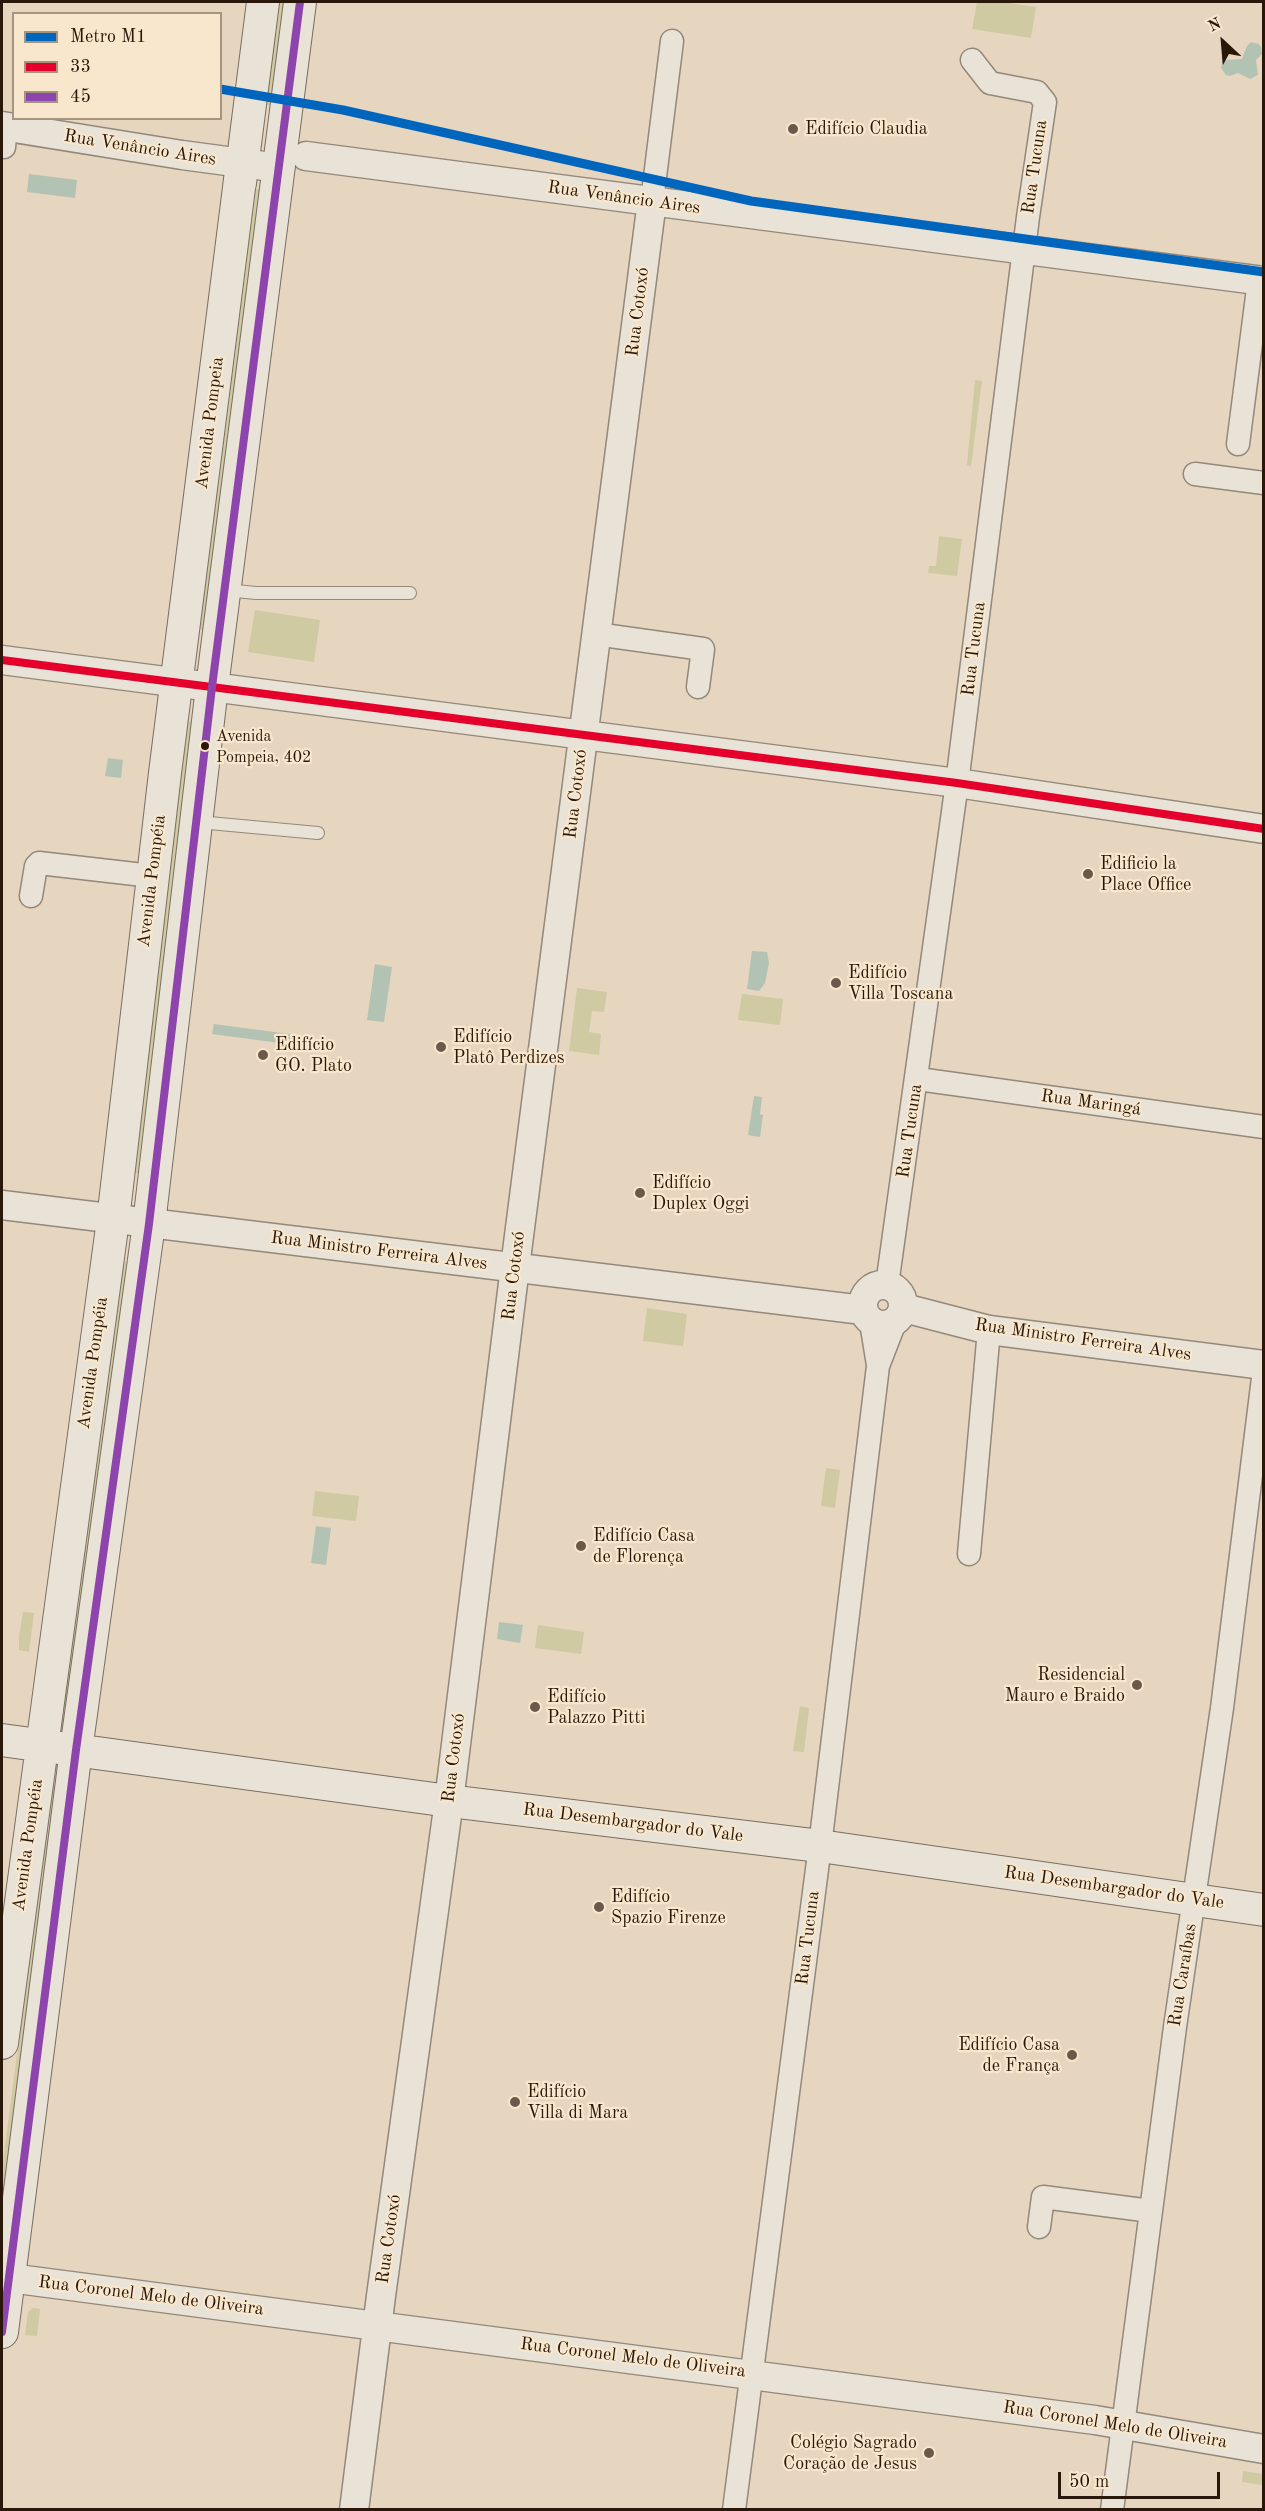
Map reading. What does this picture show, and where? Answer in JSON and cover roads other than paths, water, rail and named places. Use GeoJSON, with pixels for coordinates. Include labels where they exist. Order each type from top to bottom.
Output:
{"type":"FeatureCollection","features":[{"type":"Feature","properties":{"kind":"main road","name":"Avenida Pompeia"},"geometry":{"type":"LineString","coordinates":[[177,682],[263,2]]}},
{"type":"Feature","properties":{"kind":"main road","name":"Avenida Pompeia"},"geometry":{"type":"LineString","coordinates":[[2,2332],[5,2277],[149,1224],[212,687],[292,162],[300,2]]}},
{"type":"Feature","properties":{"kind":"main road","name":"Avenida Pompéia"},"geometry":{"type":"LineString","coordinates":[[2,2043],[113,1220],[152,876],[177,682]]}},
{"type":"Feature","properties":{"kind":"main road","name":"Rua Desembargador do Vale"},"geometry":{"type":"LineString","coordinates":[[2,1740],[449,1800],[820,1846],[1263,1910]]}},
{"type":"Feature","properties":{"kind":"street","name":"Rua Cotoxó"},"geometry":{"type":"LineString","coordinates":[[354,2510],[449,1800],[514,1267],[672,41]]}},
{"type":"Feature","properties":{"kind":"street","name":"Rua Tucuna"},"geometry":{"type":"LineString","coordinates":[[734,2510],[820,1846],[884,1309],[918,1079],[1024,249],[1045,102],[1037,92],[990,83],[972,60]]}},
{"type":"Feature","properties":{"kind":"street","name":"Rua Venâncio Aires"},"geometry":{"type":"LineString","coordinates":[[4,133],[242,164],[292,162],[652,201],[1261,281]]}},
{"type":"Feature","properties":{"kind":"street"},"geometry":{"type":"LineString","coordinates":[[1238,444],[1261,281]]}},
{"type":"Feature","properties":{"kind":"street"},"geometry":{"type":"LineString","coordinates":[[1195,474],[1263,483]]}},
{"type":"Feature","properties":{"kind":"street"},"geometry":{"type":"LineString","coordinates":[[596,634],[703,649],[698,687]]}},
{"type":"Feature","properties":{"kind":"street"},"geometry":{"type":"LineString","coordinates":[[2,660],[957,783],[1263,829]]}},
{"type":"Feature","properties":{"kind":"street"},"geometry":{"type":"LineString","coordinates":[[30,896],[36,866],[39,863],[152,876]]}},
{"type":"Feature","properties":{"kind":"street","name":"Rua Maringá"},"geometry":{"type":"LineString","coordinates":[[918,1079],[1263,1127]]}},
{"type":"Feature","properties":{"kind":"street","name":"Rua Ministro Ferreira Alves"},"geometry":{"type":"LineString","coordinates":[[2,1205],[113,1220],[884,1309],[989,1330],[1263,1368]]}},
{"type":"Feature","properties":{"kind":"street"},"geometry":{"type":"LineString","coordinates":[[969,1554],[989,1330]]}},
{"type":"Feature","properties":{"kind":"street","name":"Rua Caraíbas"},"geometry":{"type":"LineString","coordinates":[[1112,2510],[1151,2211],[1222,1708],[1263,1368]]}},
{"type":"Feature","properties":{"kind":"street"},"geometry":{"type":"LineString","coordinates":[[1039,2227],[1043,2197],[1151,2211]]}},
{"type":"Feature","properties":{"kind":"street","name":"Rua Coronel Melo de Oliveira"},"geometry":{"type":"LineString","coordinates":[[5,2277],[1124,2424],[1263,2449]]}},
{"type":"Feature","properties":{"kind":"lane"},"geometry":{"type":"LineString","coordinates":[[225,590],[256,593],[410,593]]}},
{"type":"Feature","properties":{"kind":"lane"},"geometry":{"type":"LineString","coordinates":[[196,822],[318,833]]}},
{"type":"Feature","properties":{"kind":"metro line","name":"M1"},"geometry":{"type":"LineString","coordinates":[[222,89],[343,110],[751,201],[1264,272]]}},
{"type":"Feature","properties":{"kind":"place","name":"Edifício Claudia"},"geometry":{"type":"Point","coordinates":[793,129]}},
{"type":"Feature","properties":{"kind":"place","name":"Avenida Pompeia, 402"},"geometry":{"type":"Point","coordinates":[205,746]}},
{"type":"Feature","properties":{"kind":"place","name":"Edificio la Place Office"},"geometry":{"type":"Point","coordinates":[1088,874]}},
{"type":"Feature","properties":{"kind":"place","name":"Edifício Villa Toscana"},"geometry":{"type":"Point","coordinates":[836,983]}},
{"type":"Feature","properties":{"kind":"place","name":"Edifício Platô Perdizes"},"geometry":{"type":"Point","coordinates":[441,1047]}},
{"type":"Feature","properties":{"kind":"place","name":"Edifício GO. Plato"},"geometry":{"type":"Point","coordinates":[263,1055]}},
{"type":"Feature","properties":{"kind":"place","name":"Edifício Duplex Oggi"},"geometry":{"type":"Point","coordinates":[640,1193]}},
{"type":"Feature","properties":{"kind":"place","name":"Edifício Casa de Florença"},"geometry":{"type":"Point","coordinates":[581,1546]}},
{"type":"Feature","properties":{"kind":"place","name":"Residencial Mauro e Braido"},"geometry":{"type":"Point","coordinates":[1137,1685]}},
{"type":"Feature","properties":{"kind":"place","name":"Edifício Palazzo Pitti"},"geometry":{"type":"Point","coordinates":[535,1707]}},
{"type":"Feature","properties":{"kind":"place","name":"Edifício Spazio Firenze"},"geometry":{"type":"Point","coordinates":[599,1907]}},
{"type":"Feature","properties":{"kind":"place","name":"Edifício Casa de França"},"geometry":{"type":"Point","coordinates":[1072,2055]}},
{"type":"Feature","properties":{"kind":"place","name":"Edifício Villa di Mara"},"geometry":{"type":"Point","coordinates":[515,2102]}},
{"type":"Feature","properties":{"kind":"place","name":"Colégio Sagrado Coração de Jesus"},"geometry":{"type":"Point","coordinates":[929,2453]}}]}
